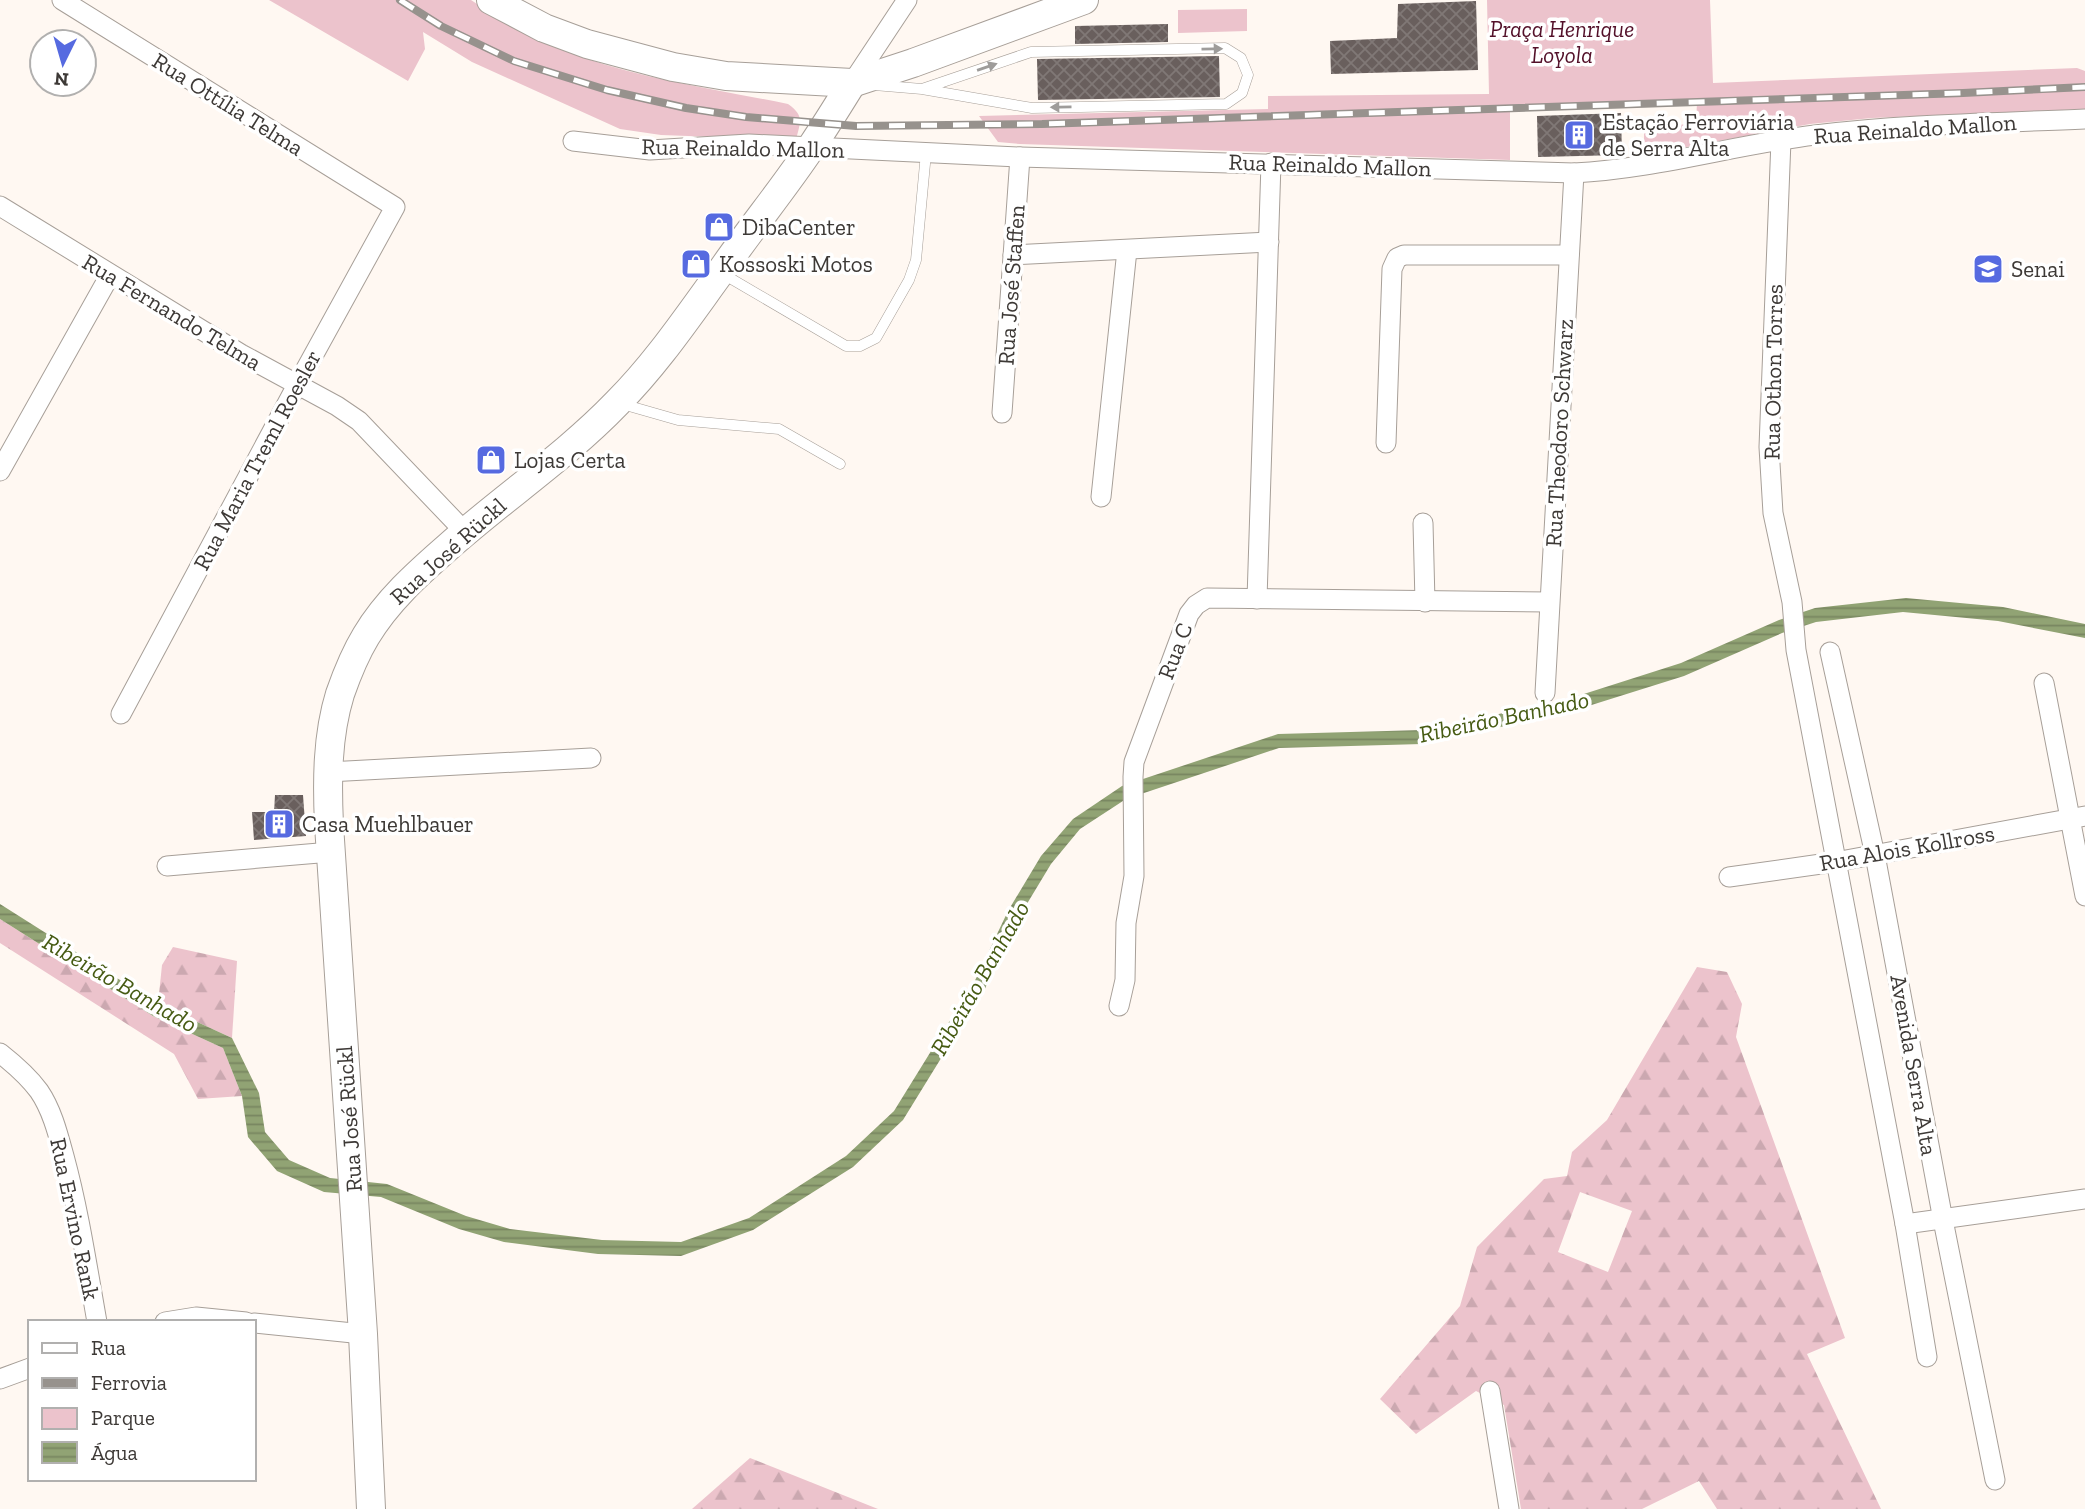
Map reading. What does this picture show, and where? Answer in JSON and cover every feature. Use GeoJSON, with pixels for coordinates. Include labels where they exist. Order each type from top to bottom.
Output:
{"type":"FeatureCollection","features":[{"type":"Feature","properties":{"kind":"main road"},"geometry":{"type":"LineString","coordinates":[[491,0],[544,28],[587,44],[673,67],[749,78],[852,83],[1084,0]]}},
{"type":"Feature","properties":{"kind":"main road","name":"Rua José Rückl"},"geometry":{"type":"LineString","coordinates":[[371,1509],[363,1334],[331,852],[328,772],[340,696],[366,636],[407,584],[618,403],[675,335],[811,148],[852,83]]}},
{"type":"Feature","properties":{"kind":"street","name":"Rua Ottília Telma"},"geometry":{"type":"LineString","coordinates":[[62,0],[395,207]]}},
{"type":"Feature","properties":{"kind":"street"},"geometry":{"type":"LineString","coordinates":[[852,83],[908,0]]}},
{"type":"Feature","properties":{"kind":"street","name":"Rua Reinaldo Mallon"},"geometry":{"type":"LineString","coordinates":[[573,141],[650,149],[749,144],[1020,157],[1573,173],[1625,169],[1781,140],[1857,131],[2085,119]]}},
{"type":"Feature","properties":{"kind":"street","name":"Rua Othon Torres"},"geometry":{"type":"LineString","coordinates":[[1781,140],[1769,447],[1773,513],[1792,602],[1796,650]]}},
{"type":"Feature","properties":{"kind":"street","name":"Rua José Staffen"},"geometry":{"type":"LineString","coordinates":[[1002,413],[1020,157]]}},
{"type":"Feature","properties":{"kind":"street"},"geometry":{"type":"LineString","coordinates":[[1257,599],[1271,163]]}},
{"type":"Feature","properties":{"kind":"street","name":"Rua Theodoro Schwarz"},"geometry":{"type":"LineString","coordinates":[[1545,693],[1573,173]]}},
{"type":"Feature","properties":{"kind":"street","name":"Rua Fernando Telma"},"geometry":{"type":"LineString","coordinates":[[0,206],[268,370],[337,406],[359,421],[465,532]]}},
{"type":"Feature","properties":{"kind":"street","name":"Rua Maria Treml Roesler"},"geometry":{"type":"LineString","coordinates":[[121,714],[395,207]]}},
{"type":"Feature","properties":{"kind":"street"},"geometry":{"type":"LineString","coordinates":[[1013,255],[1269,242]]}},
{"type":"Feature","properties":{"kind":"street"},"geometry":{"type":"LineString","coordinates":[[1101,497],[1127,250]]}},
{"type":"Feature","properties":{"kind":"street"},"geometry":{"type":"LineString","coordinates":[[1385,443],[1392,269],[1396,258],[1404,254],[1569,255]]}},
{"type":"Feature","properties":{"kind":"street"},"geometry":{"type":"LineString","coordinates":[[0,471],[110,275]]}},
{"type":"Feature","properties":{"kind":"street"},"geometry":{"type":"LineString","coordinates":[[1423,523],[1425,602]]}},
{"type":"Feature","properties":{"kind":"street","name":"Rua C"},"geometry":{"type":"LineString","coordinates":[[1119,1006],[1125,980],[1126,923],[1134,876],[1133,776],[1138,751],[1189,614],[1196,605],[1207,598],[1549,602]]}},
{"type":"Feature","properties":{"kind":"street","name":"Avenida Serra Alta"},"geometry":{"type":"LineString","coordinates":[[1796,650],[1905,1224],[1927,1357]]}},
{"type":"Feature","properties":{"kind":"street","name":"Avenida Serra Alta"},"geometry":{"type":"LineString","coordinates":[[1829,652],[1875,855],[1943,1220],[1996,1480]]}},
{"type":"Feature","properties":{"kind":"street"},"geometry":{"type":"LineString","coordinates":[[2044,683],[2078,818],[2085,896]]}},
{"type":"Feature","properties":{"kind":"street"},"geometry":{"type":"LineString","coordinates":[[328,772],[591,758]]}},
{"type":"Feature","properties":{"kind":"street","name":"Rua Alois Kollross"},"geometry":{"type":"LineString","coordinates":[[1729,877],[1835,862],[2078,818]]}},
{"type":"Feature","properties":{"kind":"street"},"geometry":{"type":"LineString","coordinates":[[167,866],[331,852]]}},
{"type":"Feature","properties":{"kind":"street","name":"Rua Ervino Rank"},"geometry":{"type":"LineString","coordinates":[[0,1053],[39,1091],[51,1114],[70,1177],[97,1320]]}},
{"type":"Feature","properties":{"kind":"street"},"geometry":{"type":"LineString","coordinates":[[1905,1224],[2085,1199]]}},
{"type":"Feature","properties":{"kind":"street"},"geometry":{"type":"LineString","coordinates":[[177,1320],[196,1317],[226,1320]]}},
{"type":"Feature","properties":{"kind":"street"},"geometry":{"type":"LineString","coordinates":[[256,1323],[363,1334]]}},
{"type":"Feature","properties":{"kind":"street"},"geometry":{"type":"LineString","coordinates":[[0,1379],[28,1369]]}},
{"type":"Feature","properties":{"kind":"street"},"geometry":{"type":"LineString","coordinates":[[1490,1391],[1509,1509]]}},
{"type":"Feature","properties":{"kind":"lane"},"geometry":{"type":"LineString","coordinates":[[852,83],[922,89],[1032,108],[1226,104],[1242,93],[1248,75],[1241,58],[1225,48],[1031,52],[922,89]]}},
{"type":"Feature","properties":{"kind":"lane"},"geometry":{"type":"LineString","coordinates":[[720,272],[846,345],[860,346],[876,338],[909,280],[916,260],[926,153]]}},
{"type":"Feature","properties":{"kind":"lane"},"geometry":{"type":"LineString","coordinates":[[618,403],[678,420],[779,429],[839,464]]}},
{"type":"Feature","properties":{"kind":"green space"},"geometry":{"type":"Polygon","coordinates":[[[269,0],[471,0],[525,32],[582,57],[658,78],[788,104],[797,112],[800,124],[796,140],[661,135],[620,129],[472,62],[423,32],[425,49],[408,81],[269,0]]]}},
{"type":"Feature","properties":{"kind":"green space","name":"Praça Henrique Loyola"},"geometry":{"type":"Polygon","coordinates":[[[1487,0],[1710,0],[1713,83],[2077,68],[2085,71],[2085,109],[1872,118],[1810,124],[1644,155],[1644,126],[1696,124],[1697,102],[1510,108],[1510,160],[1020,144],[998,142],[979,116],[1268,109],[1268,96],[1489,94],[1487,0]]]}},
{"type":"Feature","properties":{"kind":"green space"},"geometry":{"type":"Polygon","coordinates":[[[1247,9],[1247,31],[1178,33],[1178,10],[1247,9]]]}},
{"type":"Feature","properties":{"kind":"green space"},"geometry":{"type":"Polygon","coordinates":[[[0,919],[153,1016],[223,1048],[242,1096],[198,1099],[174,1054],[0,943],[0,919]]]}},
{"type":"Feature","properties":{"kind":"green space"},"geometry":{"type":"Polygon","coordinates":[[[173,947],[237,961],[232,1038],[158,1004],[162,965],[173,947]]]}},
{"type":"Feature","properties":{"kind":"green space"},"geometry":{"type":"Polygon","coordinates":[[[1697,967],[1727,972],[1742,1004],[1736,1037],[1845,1338],[1807,1354],[1881,1509],[1717,1509],[1699,1481],[1642,1509],[1521,1509],[1504,1405],[1476,1391],[1416,1434],[1380,1399],[1460,1306],[1477,1247],[1544,1179],[1567,1176],[1572,1152],[1607,1120],[1697,967]],[[1580,1192],[1558,1252],[1608,1272],[1632,1211],[1580,1192]]]}},
{"type":"Feature","properties":{"kind":"green space"},"geometry":{"type":"Polygon","coordinates":[[[750,1458],[878,1509],[692,1509],[750,1458]]]}},
{"type":"Feature","properties":{"kind":"water","name":"Ribeirão Banhado"},"geometry":{"type":"Polygon","coordinates":[[[1906,598],[2003,607],[2085,624],[2085,638],[1998,621],[1903,612],[1816,622],[1782,633],[1684,676],[1566,713],[1422,744],[1279,748],[1126,799],[1080,829],[1051,864],[1019,917],[981,997],[903,1120],[853,1167],[753,1230],[681,1256],[598,1254],[504,1242],[459,1229],[381,1197],[324,1192],[277,1171],[248,1137],[242,1096],[223,1048],[153,1016],[0,919],[0,904],[158,1004],[232,1038],[259,1093],[265,1132],[289,1160],[330,1178],[387,1184],[466,1216],[510,1229],[602,1240],[681,1242],[749,1218],[846,1156],[894,1111],[970,991],[1008,911],[1041,856],[1073,819],[1122,786],[1278,734],[1423,730],[1565,700],[1681,663],[1779,620],[1815,608],[1906,598]]]}},
{"type":"Feature","properties":{"kind":"building"},"geometry":{"type":"Polygon","coordinates":[[[1476,1],[1478,70],[1331,74],[1330,41],[1397,38],[1398,4],[1476,1]]]}},
{"type":"Feature","properties":{"kind":"building"},"geometry":{"type":"Polygon","coordinates":[[[1168,24],[1168,42],[1075,44],[1075,26],[1168,24]]]}},
{"type":"Feature","properties":{"kind":"building"},"geometry":{"type":"Polygon","coordinates":[[[1219,56],[1220,97],[1038,100],[1037,59],[1219,56]]]}},
{"type":"Feature","properties":{"kind":"building","name":"Estação Ferroviária de Serra Alta"},"geometry":{"type":"Polygon","coordinates":[[[1621,113],[1622,155],[1538,157],[1537,116],[1621,113]]]}},
{"type":"Feature","properties":{"kind":"building","name":"Casa Muehlbauer"},"geometry":{"type":"Polygon","coordinates":[[[275,795],[303,795],[306,836],[254,840],[252,812],[274,812],[275,795]]]}},
{"type":"Feature","properties":{"kind":"railway"},"geometry":{"type":"LineString","coordinates":[[400,0],[441,26],[514,61],[607,90],[686,108],[746,117],[856,126],[1042,124],[2085,87]]}},
{"type":"Feature","properties":{"kind":"place","name":"Estação Ferroviária de Serra Alta"},"geometry":{"type":"Point","coordinates":[1579,135]}},
{"type":"Feature","properties":{"kind":"place","name":"DibaCenter"},"geometry":{"type":"Point","coordinates":[719,227]}},
{"type":"Feature","properties":{"kind":"place","name":"Kossoski Motos"},"geometry":{"type":"Point","coordinates":[696,264]}},
{"type":"Feature","properties":{"kind":"place","name":"Senai"},"geometry":{"type":"Point","coordinates":[1988,269]}},
{"type":"Feature","properties":{"kind":"place","name":"Lojas Certa"},"geometry":{"type":"Point","coordinates":[491,460]}},
{"type":"Feature","properties":{"kind":"place","name":"Casa Muehlbauer"},"geometry":{"type":"Point","coordinates":[279,824]}}]}
